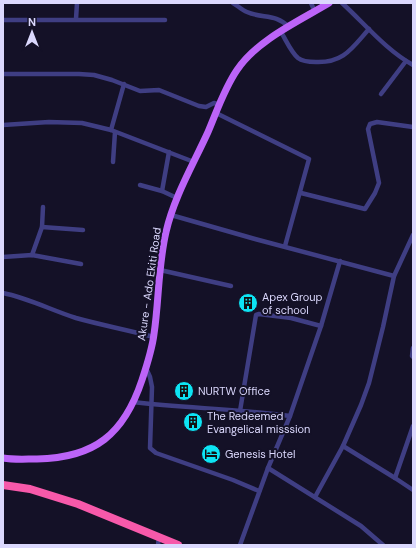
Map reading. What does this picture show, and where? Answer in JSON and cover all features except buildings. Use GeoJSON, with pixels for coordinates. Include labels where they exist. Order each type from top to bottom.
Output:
{"type":"FeatureCollection","features":[{"type":"Feature","properties":{"kind":"highway"},"geometry":{"type":"LineString","coordinates":[[3,480],[17,487]]}},
{"type":"Feature","properties":{"kind":"highway"},"geometry":{"type":"LineString","coordinates":[[3,485],[30,489],[78,504],[158,541],[178,545]]}},
{"type":"Feature","properties":{"kind":"main road","name":"Akure - Ado Ekiti Road"},"geometry":{"type":"LineString","coordinates":[[3,458],[48,459],[65,457],[83,452],[110,435],[120,424],[133,402],[146,368],[154,337],[160,270],[166,232],[171,215],[177,198],[231,79],[245,60],[264,43],[329,3]]}},
{"type":"Feature","properties":{"kind":"street"},"geometry":{"type":"LineString","coordinates":[[76,19],[77,3]]}},
{"type":"Feature","properties":{"kind":"street"},"geometry":{"type":"LineString","coordinates":[[233,3],[247,12],[261,16],[273,17],[283,21],[289,27]]}},
{"type":"Feature","properties":{"kind":"street"},"geometry":{"type":"LineString","coordinates":[[311,3],[315,12]]}},
{"type":"Feature","properties":{"kind":"street"},"geometry":{"type":"LineString","coordinates":[[342,3],[369,29],[406,61],[413,65]]}},
{"type":"Feature","properties":{"kind":"street"},"geometry":{"type":"LineString","coordinates":[[3,20],[165,20]]}},
{"type":"Feature","properties":{"kind":"street"},"geometry":{"type":"LineString","coordinates":[[281,32],[297,58],[303,61],[322,62],[341,58],[351,51],[369,29]]}},
{"type":"Feature","properties":{"kind":"street"},"geometry":{"type":"LineString","coordinates":[[381,94],[406,61]]}},
{"type":"Feature","properties":{"kind":"street"},"geometry":{"type":"LineString","coordinates":[[3,74],[94,75],[124,84],[140,91],[159,90],[204,107],[214,103],[220,104]]}},
{"type":"Feature","properties":{"kind":"street"},"geometry":{"type":"LineString","coordinates":[[113,162],[113,131],[124,84]]}},
{"type":"Feature","properties":{"kind":"street"},"geometry":{"type":"LineString","coordinates":[[216,113],[309,159],[301,193],[285,246]]}},
{"type":"Feature","properties":{"kind":"street"},"geometry":{"type":"LineString","coordinates":[[3,125],[70,122],[82,123],[113,131],[194,162]]}},
{"type":"Feature","properties":{"kind":"street"},"geometry":{"type":"LineString","coordinates":[[301,193],[365,209],[375,193],[379,182],[368,129],[370,124],[377,122],[413,127]]}},
{"type":"Feature","properties":{"kind":"street"},"geometry":{"type":"LineString","coordinates":[[162,190],[170,152]]}},
{"type":"Feature","properties":{"kind":"street"},"geometry":{"type":"LineString","coordinates":[[140,185],[162,190],[177,198]]}},
{"type":"Feature","properties":{"kind":"street"},"geometry":{"type":"LineString","coordinates":[[32,255],[42,226],[43,207]]}},
{"type":"Feature","properties":{"kind":"street"},"geometry":{"type":"LineString","coordinates":[[171,215],[394,276]]}},
{"type":"Feature","properties":{"kind":"street"},"geometry":{"type":"LineString","coordinates":[[42,226],[83,230]]}},
{"type":"Feature","properties":{"kind":"street"},"geometry":{"type":"LineString","coordinates":[[316,497],[343,446],[361,405],[383,327],[394,276],[413,235]]}},
{"type":"Feature","properties":{"kind":"street"},"geometry":{"type":"LineString","coordinates":[[3,256],[32,255],[81,264]]}},
{"type":"Feature","properties":{"kind":"street"},"geometry":{"type":"LineString","coordinates":[[240,545],[259,491],[290,416],[321,326],[340,261]]}},
{"type":"Feature","properties":{"kind":"street"},"geometry":{"type":"LineString","coordinates":[[160,270],[231,286]]}},
{"type":"Feature","properties":{"kind":"street"},"geometry":{"type":"LineString","coordinates":[[3,293],[22,298],[45,308],[76,318],[154,337]]}},
{"type":"Feature","properties":{"kind":"street"},"geometry":{"type":"LineString","coordinates":[[240,411],[256,315],[259,314],[290,318],[321,326]]}},
{"type":"Feature","properties":{"kind":"street"},"geometry":{"type":"LineString","coordinates":[[413,348],[413,357]]}},
{"type":"Feature","properties":{"kind":"street"},"geometry":{"type":"LineString","coordinates":[[146,368],[152,387],[150,448],[156,453],[233,480],[259,491]]}},
{"type":"Feature","properties":{"kind":"street"},"geometry":{"type":"LineString","coordinates":[[133,402],[254,411],[290,416]]}},
{"type":"Feature","properties":{"kind":"street"},"geometry":{"type":"LineString","coordinates":[[395,478],[413,426]]}},
{"type":"Feature","properties":{"kind":"street"},"geometry":{"type":"LineString","coordinates":[[343,446],[413,490]]}},
{"type":"Feature","properties":{"kind":"street"},"geometry":{"type":"LineString","coordinates":[[268,468],[361,526],[383,545]]}},
{"type":"Feature","properties":{"kind":"place","name":"Apex Group of school"},"geometry":{"type":"Point","coordinates":[248,303]}},
{"type":"Feature","properties":{"kind":"place","name":"NURTW Office"},"geometry":{"type":"Point","coordinates":[184,391]}},
{"type":"Feature","properties":{"kind":"place","name":"The Redeemed Evangelical misssion"},"geometry":{"type":"Point","coordinates":[193,422]}},
{"type":"Feature","properties":{"kind":"place","name":"Genesis Hotel"},"geometry":{"type":"Point","coordinates":[211,454]}}]}
